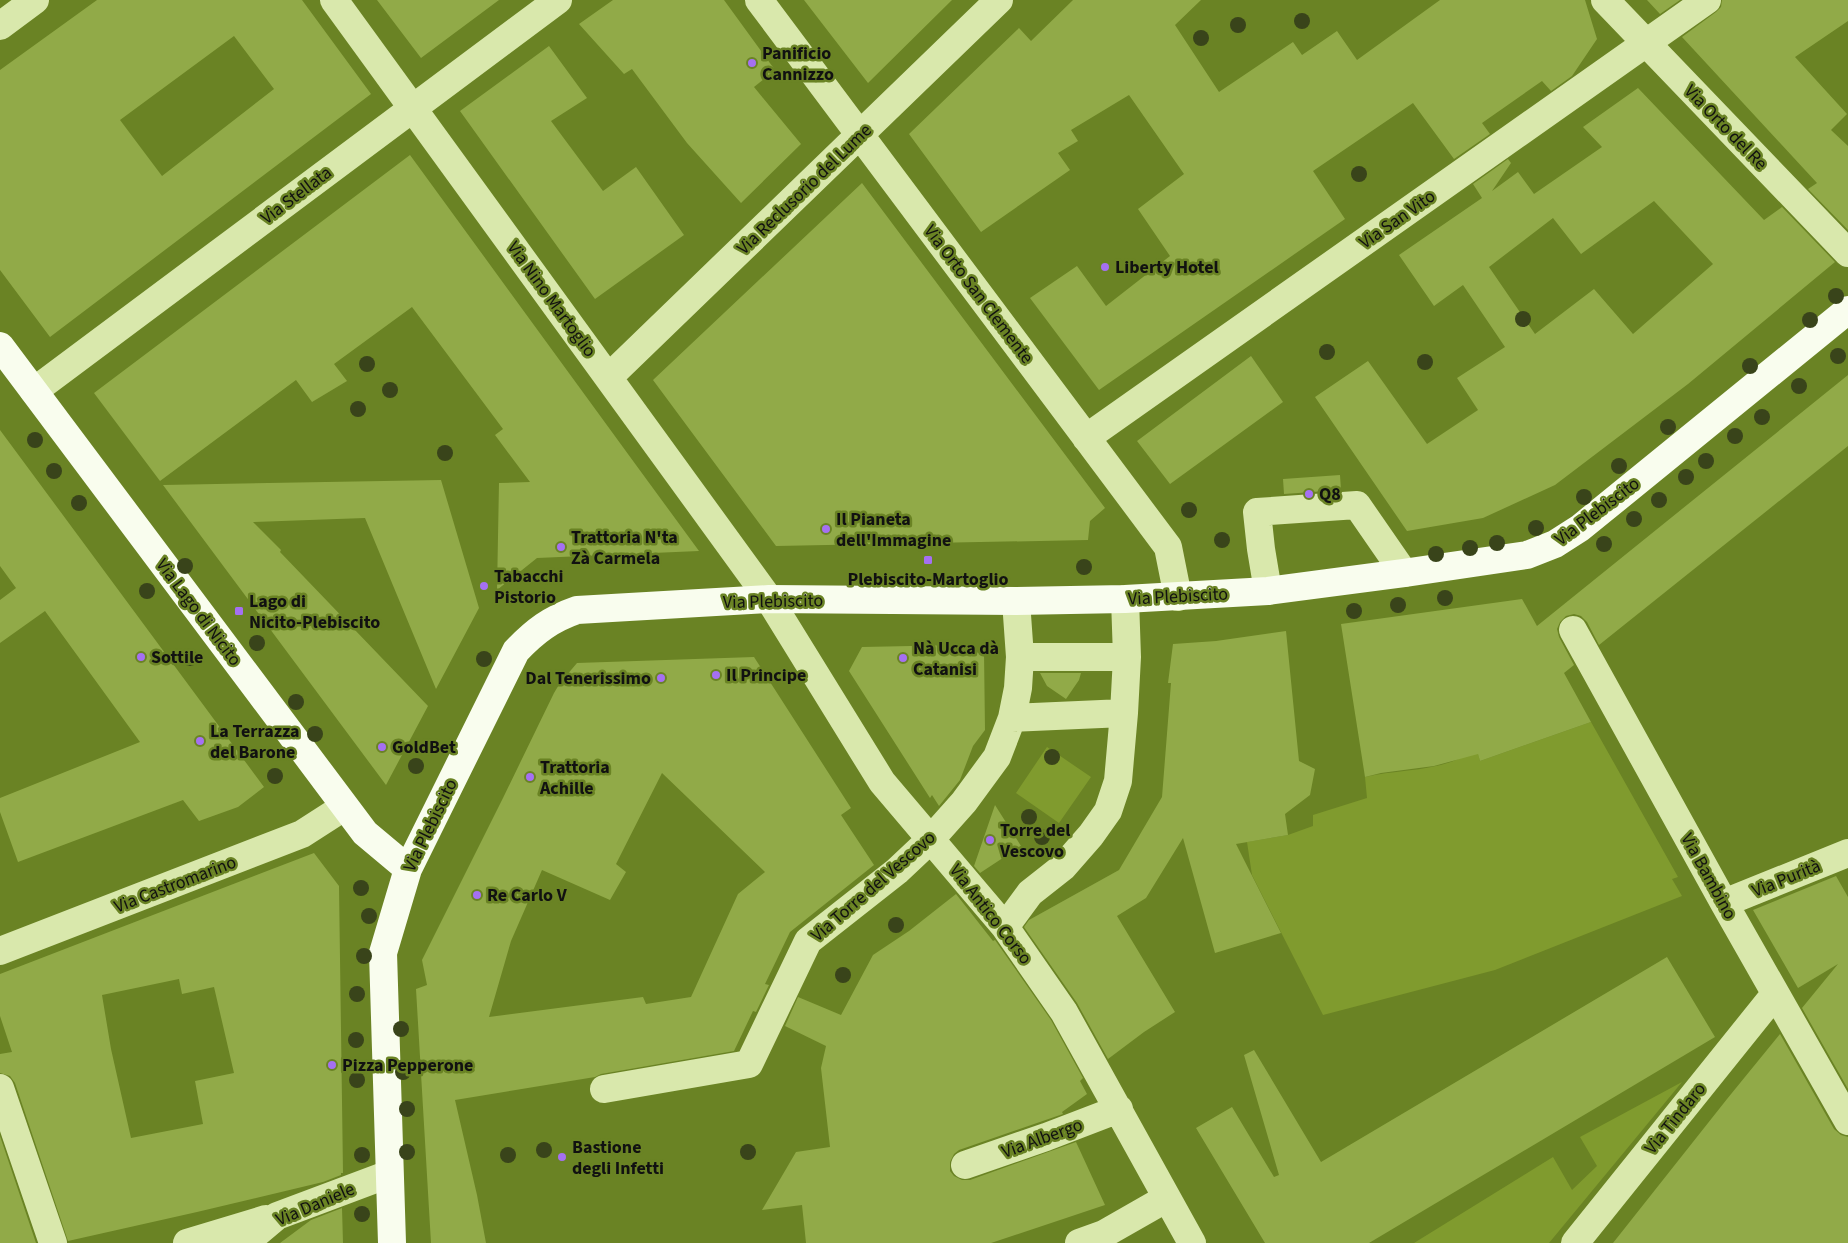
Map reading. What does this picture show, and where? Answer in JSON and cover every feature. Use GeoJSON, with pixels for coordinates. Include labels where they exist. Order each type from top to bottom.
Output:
{"type":"FeatureCollection","features":[{"type":"Feature","properties":{"kind":"main road","name":"Via Plebiscito"},"geometry":{"type":"LineString","coordinates":[[392,1243],[383,953],[408,869],[516,651],[530,635],[555,618],[577,610],[770,599],[1016,601],[1178,597],[1268,591],[1527,555],[1555,544],[1580,528],[1848,310]]}},
{"type":"Feature","properties":{"kind":"main road","name":"Via Lago di Nicito"},"geometry":{"type":"LineString","coordinates":[[0,346],[344,807],[365,833],[408,869]]}},
{"type":"Feature","properties":{"kind":"street"},"geometry":{"type":"LineString","coordinates":[[0,26],[35,0]]}},
{"type":"Feature","properties":{"kind":"street","name":"Via Nino Martoglio"},"geometry":{"type":"LineString","coordinates":[[334,0],[770,599]]}},
{"type":"Feature","properties":{"kind":"street","name":"Via Stellata"},"geometry":{"type":"LineString","coordinates":[[34,391],[558,0]]}},
{"type":"Feature","properties":{"kind":"street","name":"Via Orto San Clemente"},"geometry":{"type":"LineString","coordinates":[[759,0],[1168,547],[1178,597]]}},
{"type":"Feature","properties":{"kind":"street","name":"Via Reclusorio del Lume"},"geometry":{"type":"LineString","coordinates":[[608,377],[999,0]]}},
{"type":"Feature","properties":{"kind":"street","name":"Via Orto del Re"},"geometry":{"type":"LineString","coordinates":[[1605,0],[1848,254]]}},
{"type":"Feature","properties":{"kind":"street","name":"Via San Vito"},"geometry":{"type":"LineString","coordinates":[[1086,438],[1707,0]]}},
{"type":"Feature","properties":{"kind":"street"},"geometry":{"type":"LineString","coordinates":[[1268,591],[1257,512],[1357,505],[1404,573]]}},
{"type":"Feature","properties":{"kind":"street","name":"Via Antico Corso"},"geometry":{"type":"LineString","coordinates":[[770,599],[882,782],[1005,927],[1064,1012],[1192,1243]]}},
{"type":"Feature","properties":{"kind":"street"},"geometry":{"type":"LineString","coordinates":[[1005,927],[1030,893],[1063,867],[1091,835],[1108,811],[1118,781],[1124,713],[1127,657],[1125,599]]}},
{"type":"Feature","properties":{"kind":"street","name":"Via Torre del Vescovo"},"geometry":{"type":"LineString","coordinates":[[604,1089],[749,1064],[808,941],[897,870],[931,839],[964,802],[997,757],[1012,718],[1018,688],[1020,657],[1016,601]]}},
{"type":"Feature","properties":{"kind":"street","name":"Via Bambino"},"geometry":{"type":"LineString","coordinates":[[1573,630],[1724,903],[1848,1121]]}},
{"type":"Feature","properties":{"kind":"street"},"geometry":{"type":"LineString","coordinates":[[1020,657],[1127,657]]}},
{"type":"Feature","properties":{"kind":"street"},"geometry":{"type":"LineString","coordinates":[[1012,718],[1124,713]]}},
{"type":"Feature","properties":{"kind":"street","name":"Via Castromarino"},"geometry":{"type":"LineString","coordinates":[[0,951],[302,834],[344,807]]}},
{"type":"Feature","properties":{"kind":"street","name":"Via Purità"},"geometry":{"type":"LineString","coordinates":[[1724,903],[1847,856]]}},
{"type":"Feature","properties":{"kind":"street","name":"Via Tindaro"},"geometry":{"type":"LineString","coordinates":[[1584,1239],[1775,994]]}},
{"type":"Feature","properties":{"kind":"street"},"geometry":{"type":"LineString","coordinates":[[0,1091],[53,1243]]}},
{"type":"Feature","properties":{"kind":"street","name":"Via Albergo"},"geometry":{"type":"LineString","coordinates":[[965,1165],[1119,1109]]}},
{"type":"Feature","properties":{"kind":"street","name":"Via Daniele"},"geometry":{"type":"LineString","coordinates":[[245,1243],[277,1216],[390,1174]]}},
{"type":"Feature","properties":{"kind":"street"},"geometry":{"type":"LineString","coordinates":[[1079,1243],[1104,1234],[1167,1198]]}},
{"type":"Feature","properties":{"kind":"street"},"geometry":{"type":"LineString","coordinates":[[187,1243],[277,1216]]}},
{"type":"Feature","properties":{"kind":"green space"},"geometry":{"type":"Polygon","coordinates":[[[1591,722],[1678,877],[1672,879],[1682,896],[1495,970],[1323,1015],[1252,875],[1247,842],[1288,835],[1313,826],[1313,815],[1367,798],[1365,777],[1434,767],[1459,758],[1470,752],[1473,735],[1480,761],[1591,722]]]}},
{"type":"Feature","properties":{"kind":"green space"},"geometry":{"type":"Polygon","coordinates":[[[1047,747],[1091,777],[1059,823],[1016,793],[1047,747]]]}},
{"type":"Feature","properties":{"kind":"green space"},"geometry":{"type":"Polygon","coordinates":[[[1682,1082],[1549,1243],[1414,1243],[1553,1157],[1572,1190],[1597,1166],[1580,1137],[1682,1082]]]}},
{"type":"Feature","properties":{"kind":"building"},"geometry":{"type":"Polygon","coordinates":[[[97,0],[302,0],[371,94],[50,337],[0,270],[0,70],[97,0]],[[234,36],[120,120],[162,176],[274,89],[234,36]]]}},
{"type":"Feature","properties":{"kind":"building"},"geometry":{"type":"Polygon","coordinates":[[[377,0],[499,0],[421,58],[377,0]]]}},
{"type":"Feature","properties":{"kind":"building"},"geometry":{"type":"Polygon","coordinates":[[[613,0],[724,0],[775,70],[754,87],[801,144],[741,203],[687,143],[632,69],[624,74],[579,24],[613,0]]]}},
{"type":"Feature","properties":{"kind":"building"},"geometry":{"type":"Polygon","coordinates":[[[804,0],[952,0],[868,83],[804,0]]]}},
{"type":"Feature","properties":{"kind":"building"},"geometry":{"type":"Polygon","coordinates":[[[1073,0],[1201,0],[1175,25],[1219,92],[1293,42],[1302,55],[1337,31],[1357,60],[1440,0],[1585,0],[1597,39],[1572,76],[1551,91],[1542,81],[1482,123],[1490,134],[1454,159],[1413,103],[1313,171],[1345,219],[1099,390],[1030,298],[1077,266],[1106,306],[1170,256],[1138,209],[1184,174],[1129,95],[1071,130],[1078,141],[1058,153],[1070,170],[981,232],[909,134],[1019,28],[1031,41],[1073,0]]]}},
{"type":"Feature","properties":{"kind":"building"},"geometry":{"type":"Polygon","coordinates":[[[1647,0],[1680,0],[1660,14],[1647,0]]]}},
{"type":"Feature","properties":{"kind":"building"},"geometry":{"type":"Polygon","coordinates":[[[1722,0],[1848,0],[1848,21],[1795,57],[1847,114],[1831,130],[1848,146],[1848,230],[1808,189],[1817,183],[1682,37],[1716,12],[1721,7],[1722,0]]]}},
{"type":"Feature","properties":{"kind":"building"},"geometry":{"type":"Polygon","coordinates":[[[549,46],[587,98],[551,121],[603,191],[636,167],[684,235],[595,299],[460,111],[549,46]]]}},
{"type":"Feature","properties":{"kind":"building"},"geometry":{"type":"Polygon","coordinates":[[[1638,88],[1764,220],[1782,207],[1835,262],[1688,384],[1555,485],[1483,518],[1407,531],[1315,397],[1368,361],[1427,444],[1478,410],[1457,378],[1505,347],[1463,285],[1434,306],[1399,255],[1482,198],[1473,184],[1508,159],[1511,163],[1492,191],[1518,172],[1534,194],[1602,147],[1583,127],[1638,88]],[[1654,201],[1581,254],[1553,218],[1489,267],[1535,334],[1594,289],[1633,334],[1713,264],[1654,201]]]}},
{"type":"Feature","properties":{"kind":"building"},"geometry":{"type":"Polygon","coordinates":[[[410,155],[699,551],[537,558],[497,590],[499,483],[530,482],[495,435],[503,429],[412,307],[334,364],[347,381],[312,402],[296,380],[160,481],[94,393],[410,155]]]}},
{"type":"Feature","properties":{"kind":"building"},"geometry":{"type":"Polygon","coordinates":[[[862,183],[1105,508],[1090,521],[1088,540],[776,546],[653,380],[862,183]]]}},
{"type":"Feature","properties":{"kind":"building"},"geometry":{"type":"Polygon","coordinates":[[[1251,356],[1283,402],[1170,484],[1137,441],[1251,356]]]}},
{"type":"Feature","properties":{"kind":"building"},"geometry":{"type":"Polygon","coordinates":[[[1848,375],[1848,446],[1599,645],[1587,622],[1581,616],[1574,614],[1566,616],[1560,622],[1557,629],[1559,637],[1574,665],[1564,673],[1591,722],[1480,761],[1478,754],[1434,766],[1365,777],[1341,624],[1522,599],[1537,626],[1848,375]]]}},
{"type":"Feature","properties":{"kind":"building"},"geometry":{"type":"Polygon","coordinates":[[[0,430],[264,787],[238,807],[199,821],[183,800],[18,862],[0,812],[0,798],[140,742],[45,611],[0,643],[0,600],[16,588],[0,566],[0,430]]]}},
{"type":"Feature","properties":{"kind":"building"},"geometry":{"type":"Polygon","coordinates":[[[1340,475],[1341,490],[1284,494],[1283,479],[1340,475]]]}},
{"type":"Feature","properties":{"kind":"building"},"geometry":{"type":"Polygon","coordinates":[[[441,480],[479,608],[436,689],[365,518],[253,522],[428,706],[386,785],[163,485],[441,480]]]}},
{"type":"Feature","properties":{"kind":"building"},"geometry":{"type":"Polygon","coordinates":[[[1286,631],[1299,761],[1315,769],[1310,795],[1285,814],[1288,835],[1236,844],[1281,933],[1215,953],[1183,838],[1146,898],[1117,916],[1175,1012],[1108,1059],[1077,1003],[1024,927],[1029,920],[1119,870],[1162,797],[1171,683],[1168,683],[1173,644],[1216,641],[1286,631]]]}},
{"type":"Feature","properties":{"kind":"building"},"geometry":{"type":"Polygon","coordinates":[[[960,645],[960,654],[984,652],[985,730],[973,746],[960,780],[939,806],[932,795],[930,798],[849,671],[862,647],[960,645]]]}},
{"type":"Feature","properties":{"kind":"building"},"geometry":{"type":"Polygon","coordinates":[[[754,657],[851,808],[841,815],[874,865],[790,932],[765,984],[769,985],[756,1012],[753,1011],[734,1051],[601,1074],[595,1077],[455,1100],[486,1243],[431,1243],[416,989],[427,985],[422,960],[554,693],[577,663],[754,657]],[[662,773],[616,864],[626,872],[610,900],[542,870],[511,941],[489,1017],[643,997],[646,1004],[691,997],[738,894],[765,872],[662,773]]]}},
{"type":"Feature","properties":{"kind":"building"},"geometry":{"type":"Polygon","coordinates":[[[1040,673],[1081,673],[1079,680],[1066,699],[1047,686],[1040,673]]]}},
{"type":"Feature","properties":{"kind":"building","name":"Torre del Vescovo"},"geometry":{"type":"Polygon","coordinates":[[[995,805],[1021,846],[980,873],[974,866],[995,805]]]}},
{"type":"Feature","properties":{"kind":"building"},"geometry":{"type":"Polygon","coordinates":[[[314,853],[339,886],[343,1173],[323,1182],[68,1241],[15,1083],[10,1076],[0,1073],[0,1054],[12,1052],[0,1016],[0,974],[314,853]],[[179,979],[102,995],[111,1049],[131,1138],[203,1124],[195,1081],[234,1073],[214,987],[182,994],[179,979]]]}},
{"type":"Feature","properties":{"kind":"building"},"geometry":{"type":"Polygon","coordinates":[[[1836,876],[1848,897],[1848,1089],[1802,1008],[1838,964],[1798,988],[1753,910],[1836,876]]]}},
{"type":"Feature","properties":{"kind":"building"},"geometry":{"type":"Polygon","coordinates":[[[956,894],[993,941],[995,940],[1051,1020],[1083,1078],[1080,1081],[1087,1094],[1062,1112],[1063,1114],[959,1150],[954,1154],[950,1162],[950,1171],[954,1176],[962,1180],[970,1180],[1076,1142],[1105,1205],[991,1243],[806,1243],[802,1205],[762,1210],[796,1152],[830,1147],[821,1068],[826,1046],[785,1026],[798,997],[841,1015],[873,955],[909,931],[956,894]]]}},
{"type":"Feature","properties":{"kind":"building"},"geometry":{"type":"Polygon","coordinates":[[[1667,957],[1715,1037],[1369,1243],[1265,1243],[1196,1128],[1232,1107],[1274,1177],[1279,1175],[1244,1055],[1254,1050],[1321,1162],[1667,957]]]}},
{"type":"Feature","properties":{"kind":"building"},"geometry":{"type":"Polygon","coordinates":[[[1780,1034],[1834,1129],[1841,1135],[1848,1137],[1848,1243],[1613,1243],[1727,1099],[1780,1034]]]}},
{"type":"Feature","properties":{"kind":"building"},"geometry":{"type":"Polygon","coordinates":[[[0,1136],[36,1243],[0,1243],[0,1136]]]}},
{"type":"Feature","properties":{"kind":"building"},"geometry":{"type":"Polygon","coordinates":[[[342,1208],[343,1243],[280,1243],[311,1220],[342,1208]]]}},
{"type":"Feature","properties":{"kind":"place","name":"Panificio Cannizzo"},"geometry":{"type":"Point","coordinates":[752,63]}},
{"type":"Feature","properties":{"kind":"place","name":"Liberty Hotel"},"geometry":{"type":"Point","coordinates":[1105,267]}},
{"type":"Feature","properties":{"kind":"place","name":"Q8"},"geometry":{"type":"Point","coordinates":[1309,494]}},
{"type":"Feature","properties":{"kind":"place","name":"Il Pianeta dell'Immagine"},"geometry":{"type":"Point","coordinates":[826,529]}},
{"type":"Feature","properties":{"kind":"place","name":"Trattoria N'ta Zà Carmela"},"geometry":{"type":"Point","coordinates":[561,547]}},
{"type":"Feature","properties":{"kind":"place","name":"Plebiscito-Martoglio"},"geometry":{"type":"Point","coordinates":[928,560]}},
{"type":"Feature","properties":{"kind":"place","name":"Tabacchi Pistorio"},"geometry":{"type":"Point","coordinates":[484,586]}},
{"type":"Feature","properties":{"kind":"place","name":"Lago di Nicito-Plebiscito"},"geometry":{"type":"Point","coordinates":[239,611]}},
{"type":"Feature","properties":{"kind":"place","name":"Sottile"},"geometry":{"type":"Point","coordinates":[141,657]}},
{"type":"Feature","properties":{"kind":"place","name":"Nà Ucca dà Catanisi"},"geometry":{"type":"Point","coordinates":[903,658]}},
{"type":"Feature","properties":{"kind":"place","name":"Il Principe"},"geometry":{"type":"Point","coordinates":[716,675]}},
{"type":"Feature","properties":{"kind":"place","name":"Dal Tenerissimo"},"geometry":{"type":"Point","coordinates":[661,678]}},
{"type":"Feature","properties":{"kind":"place","name":"La Terrazza del Barone"},"geometry":{"type":"Point","coordinates":[200,741]}},
{"type":"Feature","properties":{"kind":"place","name":"GoldBet"},"geometry":{"type":"Point","coordinates":[382,747]}},
{"type":"Feature","properties":{"kind":"place","name":"Trattoria Achille"},"geometry":{"type":"Point","coordinates":[530,777]}},
{"type":"Feature","properties":{"kind":"place","name":"Torre del Vescovo"},"geometry":{"type":"Point","coordinates":[990,840]}},
{"type":"Feature","properties":{"kind":"place","name":"Re Carlo V"},"geometry":{"type":"Point","coordinates":[477,895]}},
{"type":"Feature","properties":{"kind":"place","name":"Pizza Pepperone"},"geometry":{"type":"Point","coordinates":[332,1065]}},
{"type":"Feature","properties":{"kind":"place","name":"Bastione degli Infetti"},"geometry":{"type":"Point","coordinates":[562,1157]}}]}
